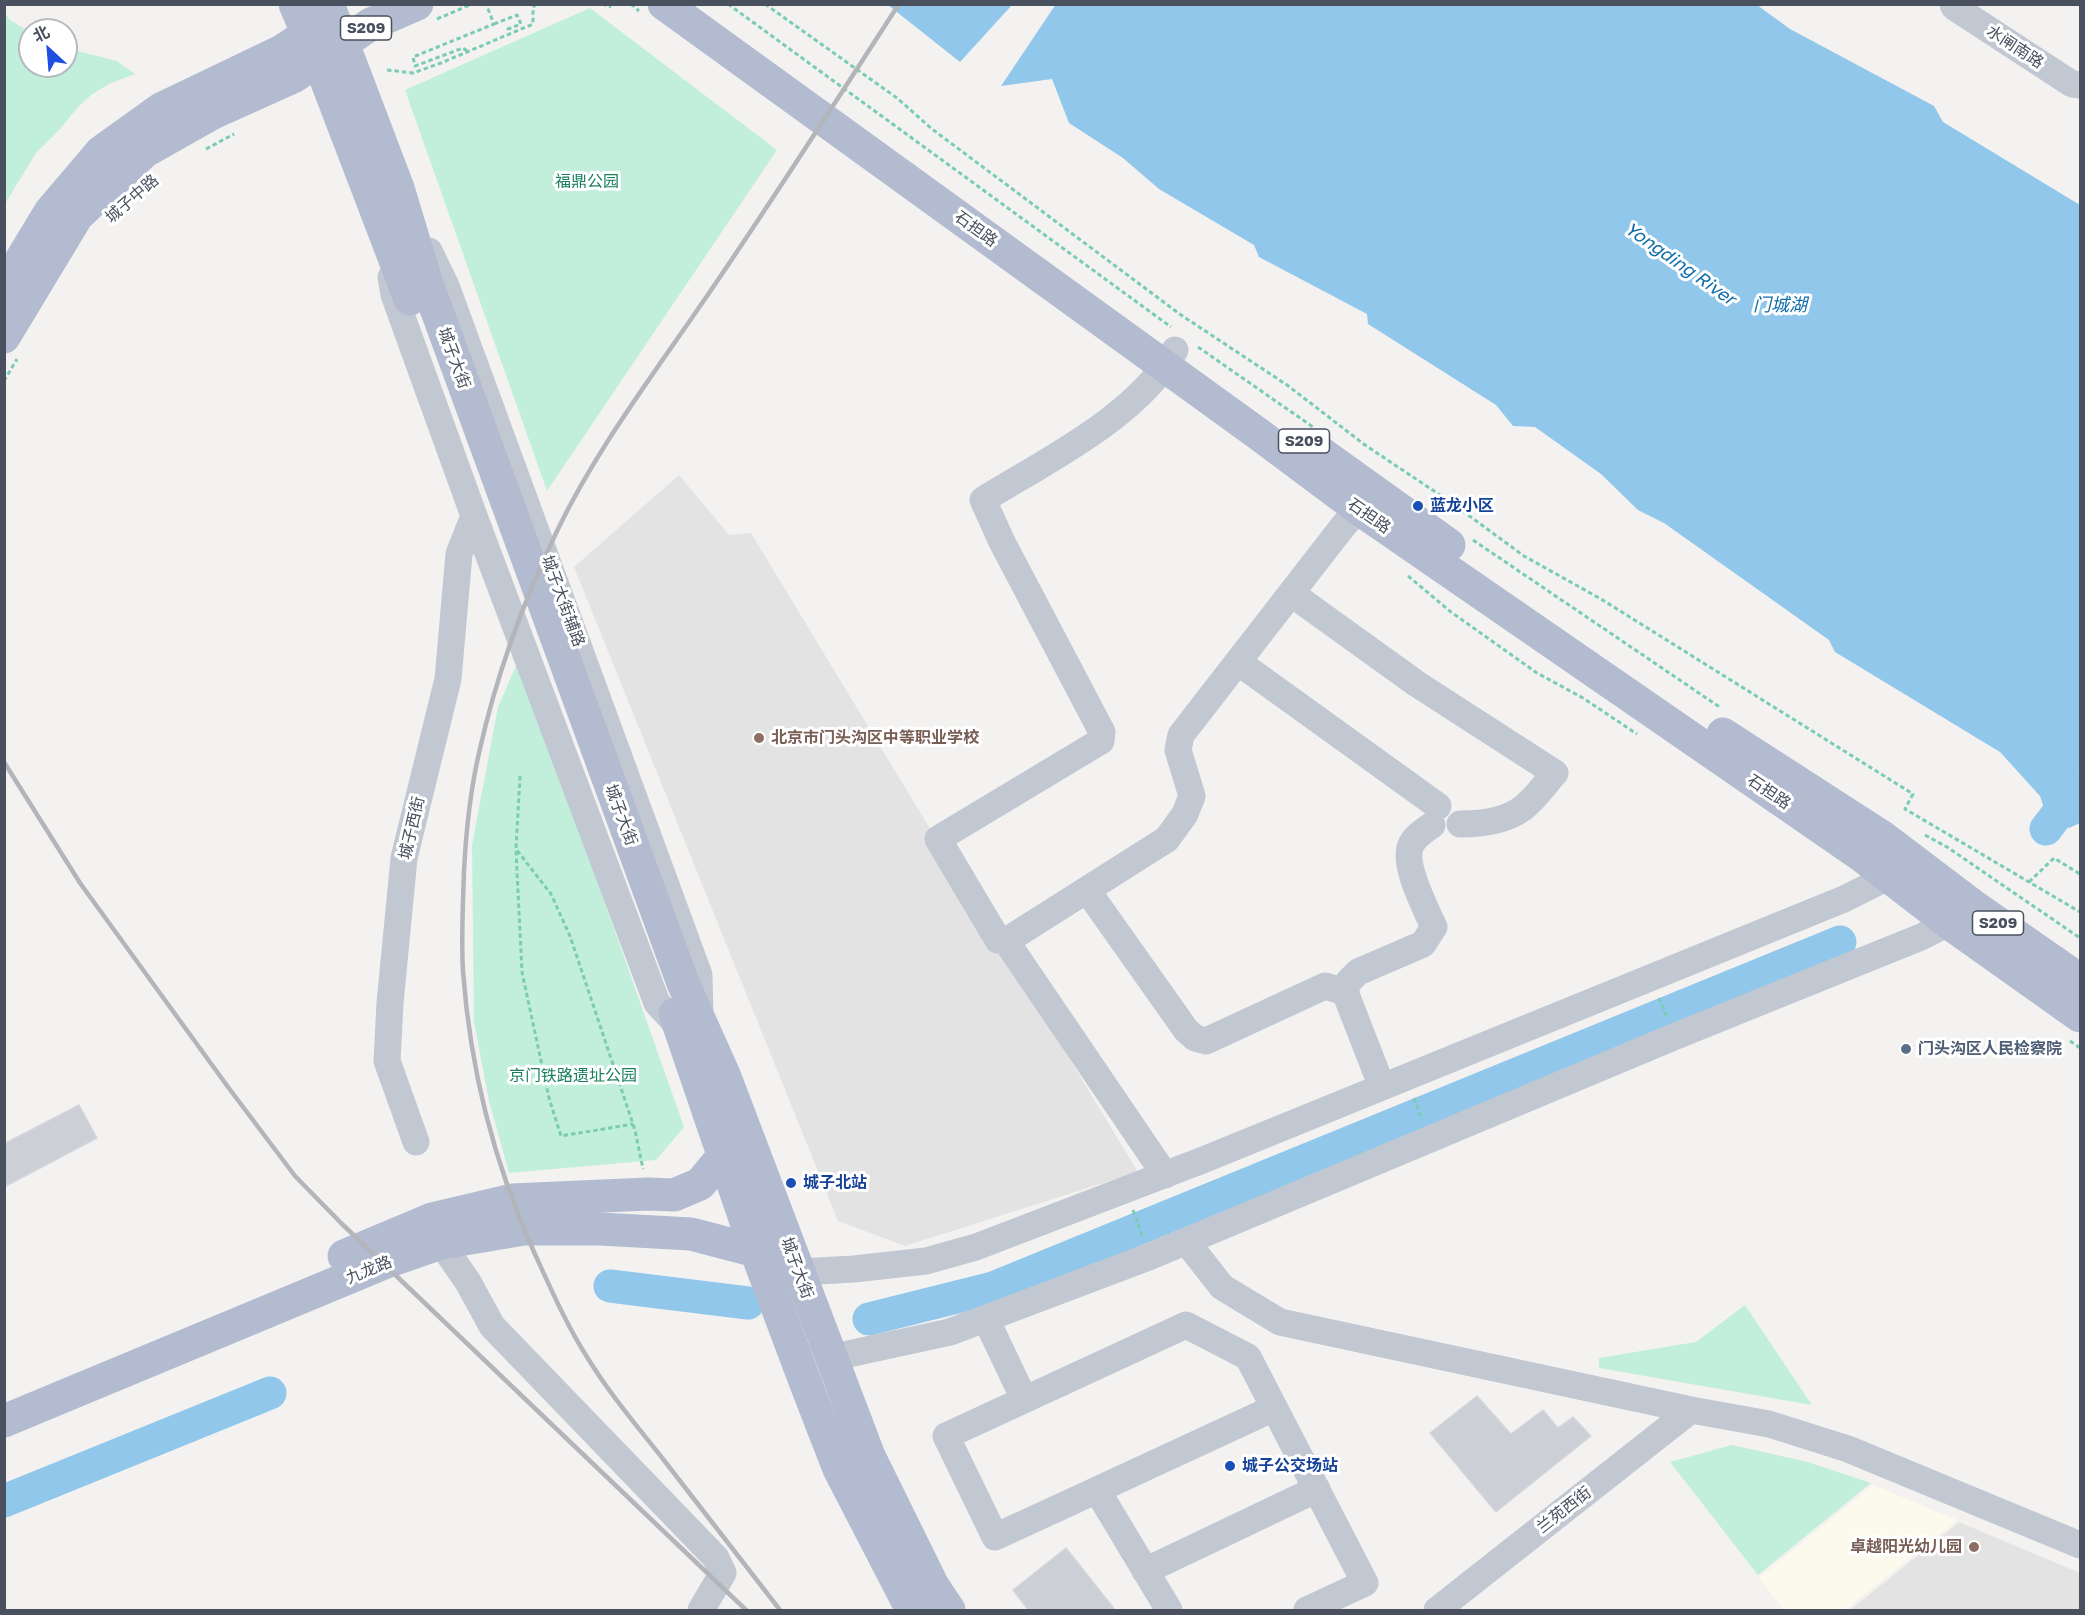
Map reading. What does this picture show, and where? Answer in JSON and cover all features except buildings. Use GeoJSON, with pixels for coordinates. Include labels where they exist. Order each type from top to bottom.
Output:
{"type":"FeatureCollection","features":[{"type":"Feature","properties":{"kind":"main road","name":"城子大街"},"geometry":{"type":"LineString","coordinates":[[295,4],[330,27],[386,194],[691,1026],[724,1155],[780,1318],[839,1469],[912,1611]]}},
{"type":"Feature","properties":{"kind":"main road","name":"S209"},"geometry":{"type":"LineString","coordinates":[[330,27],[371,24],[417,4]]}},
{"type":"Feature","properties":{"kind":"main road","name":"石担路"},"geometry":{"type":"LineString","coordinates":[[664,4],[1171,359],[1610,660],[1881,836],[1903,870]]}},
{"type":"Feature","properties":{"kind":"main road","name":"石担路"},"geometry":{"type":"LineString","coordinates":[[701,4],[862,119],[1171,359],[1359,509],[1903,870],[1960,914],[2080,1016]]}},
{"type":"Feature","properties":{"kind":"main road"},"geometry":{"type":"LineString","coordinates":[[4,288],[50,212],[101,152],[161,109],[330,27]]}},
{"type":"Feature","properties":{"kind":"main road","name":"城子中路"},"geometry":{"type":"LineString","coordinates":[[13,344],[77,216],[144,152],[213,113],[293,77],[330,27]]}},
{"type":"Feature","properties":{"kind":"main road","name":"石担路"},"geometry":{"type":"LineString","coordinates":[[1960,914],[2080,980]]}},
{"type":"Feature","properties":{"kind":"main road","name":"城子大街"},"geometry":{"type":"LineString","coordinates":[[691,1026],[725,1077],[868,1456],[933,1586],[949,1611]]}},
{"type":"Feature","properties":{"kind":"main road","name":"九龙路"},"geometry":{"type":"LineString","coordinates":[[4,1397],[432,1219],[512,1200],[648,1194],[674,1195],[700,1184],[724,1155]]}},
{"type":"Feature","properties":{"kind":"main road","name":"九龙路"},"geometry":{"type":"LineString","coordinates":[[4,1421],[384,1263],[441,1244],[524,1229],[600,1228],[691,1234],[756,1251]]}},
{"type":"Feature","properties":{"kind":"street","name":"水闸南路"},"geometry":{"type":"LineString","coordinates":[[1953,4],[1954,8],[2072,84],[2080,85]]}},
{"type":"Feature","properties":{"kind":"street"},"geometry":{"type":"LineString","coordinates":[[386,194],[394,295],[474,516],[657,1003],[691,1026]]}},
{"type":"Feature","properties":{"kind":"street"},"geometry":{"type":"LineString","coordinates":[[1171,359],[1151,384],[1108,423],[983,500],[1002,542],[1102,732],[1101,741],[938,839],[998,940],[1006,941],[1167,839],[1185,814],[1192,796],[1178,750],[1181,735],[1344,525],[1359,509]]}},
{"type":"Feature","properties":{"kind":"street","name":"城子西街"},"geometry":{"type":"LineString","coordinates":[[416,1142],[387,1061],[390,1003],[404,858],[448,679],[459,554],[474,516]]}},
{"type":"Feature","properties":{"kind":"street"},"geometry":{"type":"LineString","coordinates":[[1292,594],[1417,684],[1555,773],[1523,808],[1499,820],[1460,824],[1461,818],[1457,809],[1448,804],[1435,815],[1410,846],[1409,861],[1434,927],[1423,944],[1358,972],[1348,981],[1345,992],[1393,1082]]}},
{"type":"Feature","properties":{"kind":"street"},"geometry":{"type":"LineString","coordinates":[[1238,662],[1435,815]]}},
{"type":"Feature","properties":{"kind":"street"},"geometry":{"type":"LineString","coordinates":[[799,1272],[926,1261],[976,1247],[1165,1175],[1844,899],[1903,870]]}},
{"type":"Feature","properties":{"kind":"street"},"geometry":{"type":"LineString","coordinates":[[1087,890],[1186,1030],[1195,1038],[1206,1041],[1325,986],[1345,992]]}},
{"type":"Feature","properties":{"kind":"street"},"geometry":{"type":"LineString","coordinates":[[830,1358],[950,1332],[1151,1256],[1676,1036],[1921,938],[1960,914]]}},
{"type":"Feature","properties":{"kind":"street"},"geometry":{"type":"LineString","coordinates":[[1006,941],[1165,1175]]}},
{"type":"Feature","properties":{"kind":"street"},"geometry":{"type":"LineString","coordinates":[[1186,1241],[1222,1287],[1280,1322],[1691,1410],[1769,1424],[1848,1449],[2080,1545]]}},
{"type":"Feature","properties":{"kind":"street"},"geometry":{"type":"LineString","coordinates":[[441,1244],[468,1282],[492,1326],[717,1558],[723,1573],[701,1611]]}},
{"type":"Feature","properties":{"kind":"street"},"geometry":{"type":"LineString","coordinates":[[986,1318],[1024,1399]]}},
{"type":"Feature","properties":{"kind":"street"},"geometry":{"type":"LineString","coordinates":[[1274,1408],[994,1537],[946,1436],[1186,1325],[1248,1357],[1365,1583],[1307,1611]]}},
{"type":"Feature","properties":{"kind":"street","name":"兰苑西街"},"geometry":{"type":"LineString","coordinates":[[1437,1611],[1691,1410]]}},
{"type":"Feature","properties":{"kind":"street"},"geometry":{"type":"LineString","coordinates":[[1097,1490],[1169,1611]]}},
{"type":"Feature","properties":{"kind":"street"},"geometry":{"type":"LineString","coordinates":[[1145,1570],[1317,1490]]}},
{"type":"Feature","properties":{"kind":"path"},"geometry":{"type":"LineString","coordinates":[[486,4],[494,24]]}},
{"type":"Feature","properties":{"kind":"path"},"geometry":{"type":"LineString","coordinates":[[508,31],[533,24],[535,4]]}},
{"type":"Feature","properties":{"kind":"path"},"geometry":{"type":"LineString","coordinates":[[602,4],[610,7]]}},
{"type":"Feature","properties":{"kind":"path"},"geometry":{"type":"LineString","coordinates":[[765,4],[897,98],[932,129],[1181,315],[1287,385],[1365,445],[1449,501],[1524,556],[1600,599],[1913,794],[1905,809],[2080,912]]}},
{"type":"Feature","properties":{"kind":"path"},"geometry":{"type":"LineString","coordinates":[[387,70],[413,73],[467,51],[521,24],[517,15],[413,57],[415,66],[464,48],[467,51]]}},
{"type":"Feature","properties":{"kind":"path"},"geometry":{"type":"LineString","coordinates":[[203,150],[235,133]]}},
{"type":"Feature","properties":{"kind":"path"},"geometry":{"type":"LineString","coordinates":[[4,381],[13,344]]}},
{"type":"Feature","properties":{"kind":"path"},"geometry":{"type":"LineString","coordinates":[[520,776],[516,849],[522,972],[549,1098],[561,1136],[633,1124]]}},
{"type":"Feature","properties":{"kind":"path"},"geometry":{"type":"LineString","coordinates":[[516,849],[550,894],[570,936],[633,1124],[648,1194]]}},
{"type":"Feature","properties":{"kind":"path"},"geometry":{"type":"LineString","coordinates":[[2029,882],[2054,858],[2080,874]]}},
{"type":"Feature","properties":{"kind":"path"},"geometry":{"type":"LineString","coordinates":[[1649,978],[1676,1036]]}},
{"type":"Feature","properties":{"kind":"path"},"geometry":{"type":"LineString","coordinates":[[1393,1082],[1429,1139]]}},
{"type":"Feature","properties":{"kind":"path"},"geometry":{"type":"LineString","coordinates":[[1124,1189],[1151,1256]]}},
{"type":"Feature","properties":{"kind":"shaded area","name":"北京市门头沟区中等职业学校"},"geometry":{"type":"Polygon","coordinates":[[[679,475],[729,535],[751,533],[1138,1172],[905,1246],[838,1221],[574,567],[679,475]]]}},
{"type":"Feature","properties":{"kind":"shaded area"},"geometry":{"type":"Polygon","coordinates":[[[1873,1485],[1957,1520],[1845,1610],[1784,1610],[1759,1578],[1873,1485]]]}},
{"type":"Feature","properties":{"kind":"shaded area","name":"卓越阳光幼儿园"},"geometry":{"type":"Polygon","coordinates":[[[1959,1522],[2080,1573],[2080,1608],[2077,1610],[1850,1610],[1959,1522]]]}},
{"type":"Feature","properties":{"kind":"green space","name":"福鼎公园"},"geometry":{"type":"Polygon","coordinates":[[[590,8],[777,150],[547,491],[405,90],[590,8]]]}},
{"type":"Feature","properties":{"kind":"green space"},"geometry":{"type":"Polygon","coordinates":[[[4,12],[10,20],[18,25],[18,78],[78,78],[78,51],[117,61],[135,74],[109,84],[91,95],[78,107],[36,153],[5,204],[4,12]]]}},
{"type":"Feature","properties":{"kind":"green space","name":"京门铁路遗址公园"},"geometry":{"type":"Polygon","coordinates":[[[519,659],[684,1127],[656,1160],[509,1173],[489,1101],[474,1022],[472,845],[498,707],[519,659]]]}},
{"type":"Feature","properties":{"kind":"green space"},"geometry":{"type":"Polygon","coordinates":[[[1745,1305],[1812,1405],[1599,1368],[1599,1358],[1696,1342],[1745,1305]]]}},
{"type":"Feature","properties":{"kind":"green space"},"geometry":{"type":"Polygon","coordinates":[[[1732,1445],[1808,1462],[1871,1483],[1758,1575],[1670,1462],[1732,1445]]]}},
{"type":"Feature","properties":{"kind":"water","name":"门城湖"},"geometry":{"type":"Polygon","coordinates":[[[1056,4],[1757,5],[1790,29],[1934,106],[1943,122],[2080,205],[2080,823],[2069,828],[2045,811],[2040,796],[2000,752],[1835,652],[1829,640],[1664,523],[1638,510],[1601,474],[1535,427],[1513,426],[1496,405],[1368,324],[1367,314],[1259,257],[1254,245],[1159,189],[1123,158],[1069,123],[1052,79],[1001,86],[1056,4]]]}},
{"type":"Feature","properties":{"kind":"water"},"geometry":{"type":"Polygon","coordinates":[[[888,5],[1012,5],[960,62],[888,5]]]}},
{"type":"Feature","properties":{"kind":"waterway"},"geometry":{"type":"LineString","coordinates":[[2046,829],[2080,784]]}},
{"type":"Feature","properties":{"kind":"waterway"},"geometry":{"type":"LineString","coordinates":[[869,1319],[993,1288],[1840,942]]}},
{"type":"Feature","properties":{"kind":"waterway"},"geometry":{"type":"LineString","coordinates":[[610,1286],[748,1303]]}},
{"type":"Feature","properties":{"kind":"waterway"},"geometry":{"type":"LineString","coordinates":[[4,1501],[270,1393]]}},
{"type":"Feature","properties":{"kind":"railway"},"geometry":{"type":"LineString","coordinates":[[780,1610],[596,1370],[565,1319],[520,1218],[496,1150],[471,1043],[462,958],[466,841],[476,768],[502,668],[533,585],[573,500],[628,409],[709,293],[899,4]]}},
{"type":"Feature","properties":{"kind":"railway"},"geometry":{"type":"LineString","coordinates":[[4,762],[80,883],[295,1176],[342,1224],[746,1610]]}},
{"type":"Feature","properties":{"kind":"place","name":"蓝龙小区"},"geometry":{"type":"Point","coordinates":[1418,506]}},
{"type":"Feature","properties":{"kind":"place","name":"北京市门头沟区中等职业学校"},"geometry":{"type":"Point","coordinates":[759,738]}},
{"type":"Feature","properties":{"kind":"place","name":"门头沟区人民检察院"},"geometry":{"type":"Point","coordinates":[1906,1049]}},
{"type":"Feature","properties":{"kind":"place","name":"城子北站"},"geometry":{"type":"Point","coordinates":[791,1183]}},
{"type":"Feature","properties":{"kind":"place","name":"城子公交场站"},"geometry":{"type":"Point","coordinates":[1230,1466]}},
{"type":"Feature","properties":{"kind":"place","name":"卓越阳光幼儿园"},"geometry":{"type":"Point","coordinates":[1974,1547]}},
{"type":"Feature","properties":{"kind":"water label","name":"Yongding River"},"geometry":{"type":"Point","coordinates":[1680,264]}}]}
